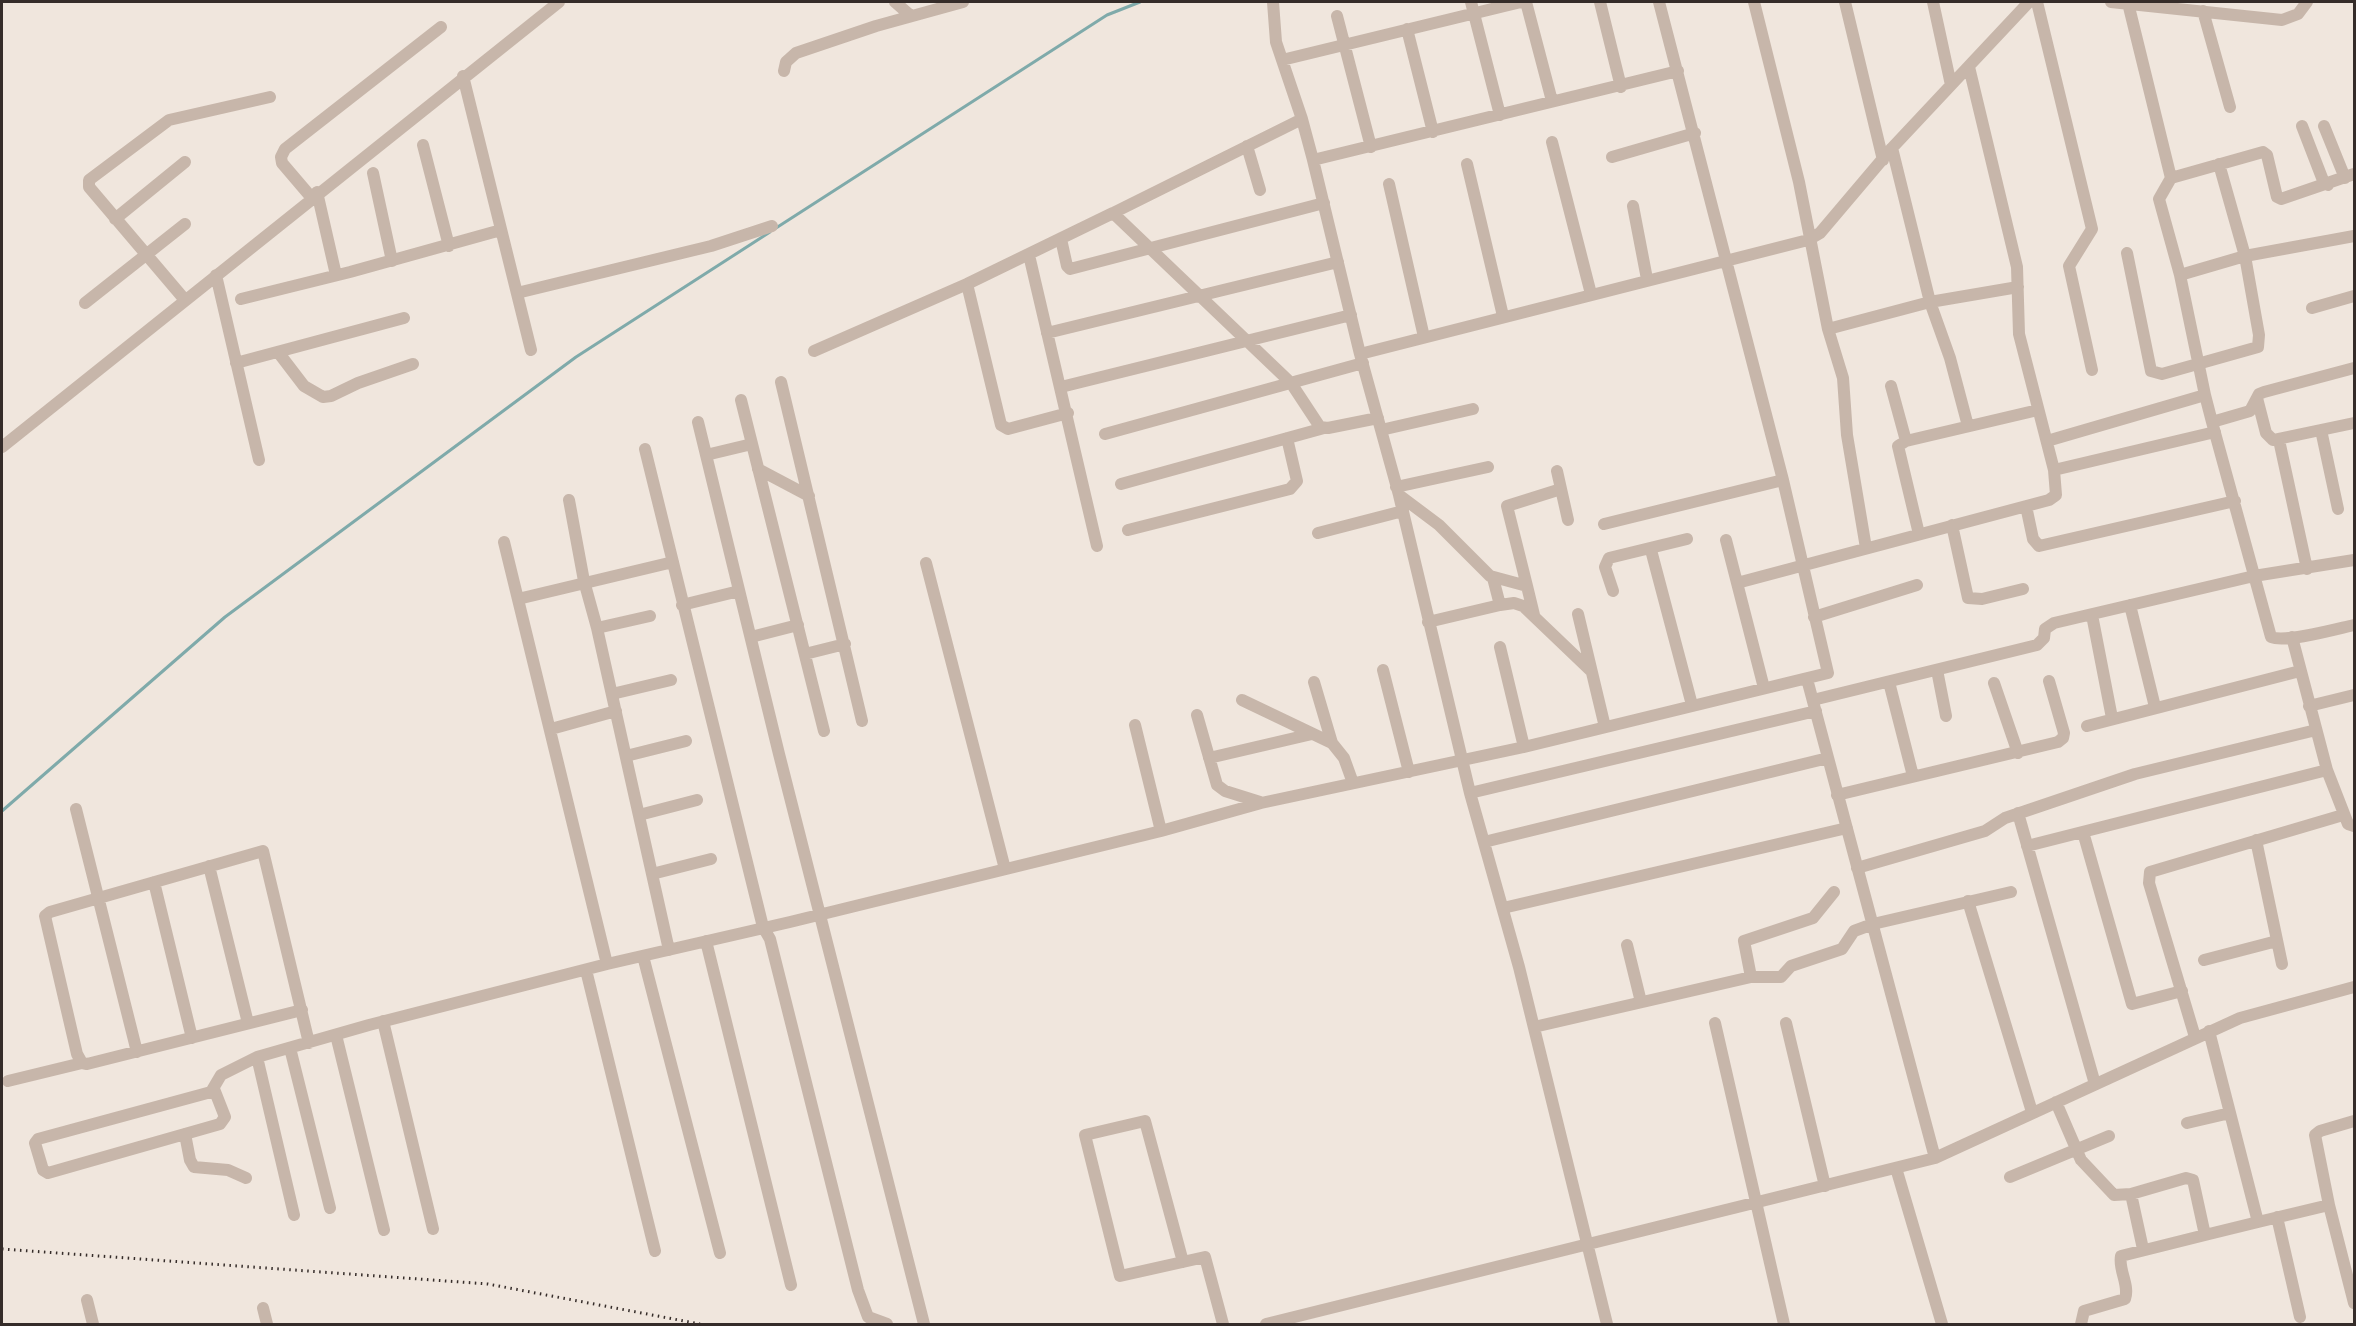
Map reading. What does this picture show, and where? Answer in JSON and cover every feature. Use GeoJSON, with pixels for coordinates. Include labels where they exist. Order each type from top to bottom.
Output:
{"type":"FeatureCollection","features":[{"type":"Feature","properties":{"kind":"street"},"geometry":{"type":"LineString","coordinates":[[3,443],[559,2]]}},
{"type":"Feature","properties":{"kind":"street"},"geometry":{"type":"LineString","coordinates":[[784,71],[786,62],[796,53],[902,6],[963,2]]}},
{"type":"Feature","properties":{"kind":"street"},"geometry":{"type":"LineString","coordinates":[[1273,2],[1274,31],[1313,160],[1403,511],[1470,793],[1534,1027],[1607,1324]]}},
{"type":"Feature","properties":{"kind":"street"},"geometry":{"type":"LineString","coordinates":[[1282,60],[1407,29],[1472,7],[1521,2]]}},
{"type":"Feature","properties":{"kind":"street"},"geometry":{"type":"LineString","coordinates":[[1526,2],[1552,101]]}},
{"type":"Feature","properties":{"kind":"street"},"geometry":{"type":"LineString","coordinates":[[1600,2],[1621,87]]}},
{"type":"Feature","properties":{"kind":"street"},"geometry":{"type":"LineString","coordinates":[[214,1089],[208,1093],[38,1139],[35,1143],[43,1170],[48,1173],[224,1122],[225,1117],[214,1089],[215,1081],[221,1075],[257,1057],[383,1021],[607,964],[1161,831],[1261,802],[1524,747],[1828,673],[1801,566],[1783,480],[1695,133],[1659,2]]}},
{"type":"Feature","properties":{"kind":"street"},"geometry":{"type":"LineString","coordinates":[[1754,2],[1799,182],[1808,240],[1828,329],[1843,378],[1847,435],[1866,548]]}},
{"type":"Feature","properties":{"kind":"street"},"geometry":{"type":"LineString","coordinates":[[1845,2],[1883,160]]}},
{"type":"Feature","properties":{"kind":"street"},"geometry":{"type":"LineString","coordinates":[[1933,2],[1952,85]]}},
{"type":"Feature","properties":{"kind":"street"},"geometry":{"type":"LineString","coordinates":[[1105,434],[1291,383],[1424,337],[1808,240],[1820,233],[1892,148],[2029,2]]}},
{"type":"Feature","properties":{"kind":"street"},"geometry":{"type":"LineString","coordinates":[[2037,2],[2092,229],[2069,266],[2073,293],[2092,370]]}},
{"type":"Feature","properties":{"kind":"street"},"geometry":{"type":"LineString","coordinates":[[2111,2],[2282,20],[2298,14],[2307,2]]}},
{"type":"Feature","properties":{"kind":"street"},"geometry":{"type":"LineString","coordinates":[[2128,3],[2171,178],[2159,199],[2180,275],[2205,395],[2271,637],[2277,639],[2292,637],[2355,625]]}},
{"type":"Feature","properties":{"kind":"street"},"geometry":{"type":"LineString","coordinates":[[1472,7],[1500,115]]}},
{"type":"Feature","properties":{"kind":"street"},"geometry":{"type":"LineString","coordinates":[[2203,11],[2230,107]]}},
{"type":"Feature","properties":{"kind":"street"},"geometry":{"type":"LineString","coordinates":[[1337,16],[1371,147]]}},
{"type":"Feature","properties":{"kind":"street"},"geometry":{"type":"LineString","coordinates":[[336,275],[314,195],[282,163],[281,157],[285,148],[441,27]]}},
{"type":"Feature","properties":{"kind":"street"},"geometry":{"type":"LineString","coordinates":[[1407,29],[1433,132]]}},
{"type":"Feature","properties":{"kind":"street"},"geometry":{"type":"LineString","coordinates":[[1737,584],[2026,506],[2056,495],[2058,487],[2055,470],[2019,334],[2017,267],[1969,67]]}},
{"type":"Feature","properties":{"kind":"street"},"geometry":{"type":"LineString","coordinates":[[1313,160],[1552,101],[1621,87],[1678,71]]}},
{"type":"Feature","properties":{"kind":"street"},"geometry":{"type":"LineString","coordinates":[[463,76],[531,350]]}},
{"type":"Feature","properties":{"kind":"street"},"geometry":{"type":"LineString","coordinates":[[185,300],[89,187],[91,176],[174,118],[270,97]]}},
{"type":"Feature","properties":{"kind":"street"},"geometry":{"type":"LineString","coordinates":[[814,351],[1029,255],[1302,119]]}},
{"type":"Feature","properties":{"kind":"street"},"geometry":{"type":"LineString","coordinates":[[2302,126],[2324,183],[2328,185]]}},
{"type":"Feature","properties":{"kind":"street"},"geometry":{"type":"LineString","coordinates":[[2171,178],[2266,153],[2279,199],[2328,185],[2350,176],[2324,126]]}},
{"type":"Feature","properties":{"kind":"street"},"geometry":{"type":"LineString","coordinates":[[1612,156],[1695,133]]}},
{"type":"Feature","properties":{"kind":"street"},"geometry":{"type":"LineString","coordinates":[[1552,142],[1591,294]]}},
{"type":"Feature","properties":{"kind":"street"},"geometry":{"type":"LineString","coordinates":[[423,145],[449,246]]}},
{"type":"Feature","properties":{"kind":"street"},"geometry":{"type":"LineString","coordinates":[[1248,146],[1260,190]]}},
{"type":"Feature","properties":{"kind":"street"},"geometry":{"type":"LineString","coordinates":[[1892,148],[1929,302],[1950,358],[1968,426]]}},
{"type":"Feature","properties":{"kind":"street"},"geometry":{"type":"LineString","coordinates":[[114,219],[185,162]]}},
{"type":"Feature","properties":{"kind":"street"},"geometry":{"type":"LineString","coordinates":[[1467,164],[1503,316]]}},
{"type":"Feature","properties":{"kind":"street"},"geometry":{"type":"LineString","coordinates":[[2127,253],[2151,371],[2162,374],[2258,347],[2260,341],[2245,256],[2219,164]]}},
{"type":"Feature","properties":{"kind":"street"},"geometry":{"type":"LineString","coordinates":[[373,173],[392,261]]}},
{"type":"Feature","properties":{"kind":"street"},"geometry":{"type":"LineString","coordinates":[[1389,183],[1424,337]]}},
{"type":"Feature","properties":{"kind":"street"},"geometry":{"type":"LineString","coordinates":[[1061,239],[1067,266],[1070,269],[1324,203]]}},
{"type":"Feature","properties":{"kind":"street"},"geometry":{"type":"LineString","coordinates":[[1633,206],[1647,279]]}},
{"type":"Feature","properties":{"kind":"street"},"geometry":{"type":"LineString","coordinates":[[1113,213],[1291,383],[1317,424],[1324,428]]}},
{"type":"Feature","properties":{"kind":"street"},"geometry":{"type":"LineString","coordinates":[[85,303],[185,224]]}},
{"type":"Feature","properties":{"kind":"street"},"geometry":{"type":"LineString","coordinates":[[517,293],[711,246],[772,226]]}},
{"type":"Feature","properties":{"kind":"street"},"geometry":{"type":"LineString","coordinates":[[241,299],[449,246],[501,230]]}},
{"type":"Feature","properties":{"kind":"street"},"geometry":{"type":"LineString","coordinates":[[2180,275],[2245,256],[2355,236]]}},
{"type":"Feature","properties":{"kind":"street"},"geometry":{"type":"LineString","coordinates":[[1029,255],[1068,413],[1097,546]]}},
{"type":"Feature","properties":{"kind":"street"},"geometry":{"type":"LineString","coordinates":[[1047,333],[1338,262]]}},
{"type":"Feature","properties":{"kind":"street"},"geometry":{"type":"LineString","coordinates":[[216,275],[259,460]]}},
{"type":"Feature","properties":{"kind":"street"},"geometry":{"type":"LineString","coordinates":[[967,284],[1001,425],[1008,429],[1068,413]]}},
{"type":"Feature","properties":{"kind":"street"},"geometry":{"type":"LineString","coordinates":[[1828,329],[1929,302],[2018,287]]}},
{"type":"Feature","properties":{"kind":"street"},"geometry":{"type":"LineString","coordinates":[[2312,308],[2355,296]]}},
{"type":"Feature","properties":{"kind":"street"},"geometry":{"type":"LineString","coordinates":[[1061,387],[1351,315]]}},
{"type":"Feature","properties":{"kind":"street"},"geometry":{"type":"LineString","coordinates":[[236,363],[404,318]]}},
{"type":"Feature","properties":{"kind":"street"},"geometry":{"type":"LineString","coordinates":[[278,352],[304,386],[323,397],[331,396],[358,383],[412,364]]}},
{"type":"Feature","properties":{"kind":"street"},"geometry":{"type":"LineString","coordinates":[[2055,470],[2214,427],[2250,411],[2254,408],[2257,398],[2264,392],[2355,368]]}},
{"type":"Feature","properties":{"kind":"street"},"geometry":{"type":"LineString","coordinates":[[781,382],[862,721]]}},
{"type":"Feature","properties":{"kind":"street"},"geometry":{"type":"LineString","coordinates":[[1891,386],[1906,441]]}},
{"type":"Feature","properties":{"kind":"street"},"geometry":{"type":"LineString","coordinates":[[2047,441],[2205,395]]}},
{"type":"Feature","properties":{"kind":"street"},"geometry":{"type":"LineString","coordinates":[[2257,398],[2266,434],[2273,440],[2355,423]]}},
{"type":"Feature","properties":{"kind":"street"},"geometry":{"type":"LineString","coordinates":[[741,400],[824,731]]}},
{"type":"Feature","properties":{"kind":"street"},"geometry":{"type":"LineString","coordinates":[[1120,484],[1324,428],[1380,424],[1473,408]]}},
{"type":"Feature","properties":{"kind":"street"},"geometry":{"type":"LineString","coordinates":[[1919,534],[1898,446],[1906,441],[2038,410]]}},
{"type":"Feature","properties":{"kind":"street"},"geometry":{"type":"LineString","coordinates":[[698,422],[819,914],[924,1324]]}},
{"type":"Feature","properties":{"kind":"street"},"geometry":{"type":"LineString","coordinates":[[2321,430],[2338,509]]}},
{"type":"Feature","properties":{"kind":"street"},"geometry":{"type":"LineString","coordinates":[[1128,530],[1290,489],[1297,481],[1287,438]]}},
{"type":"Feature","properties":{"kind":"street"},"geometry":{"type":"LineString","coordinates":[[2279,440],[2307,568]]}},
{"type":"Feature","properties":{"kind":"street"},"geometry":{"type":"LineString","coordinates":[[706,455],[752,444]]}},
{"type":"Feature","properties":{"kind":"street"},"geometry":{"type":"LineString","coordinates":[[645,449],[682,605],[864,1309],[868,1317],[887,1324]]}},
{"type":"Feature","properties":{"kind":"street"},"geometry":{"type":"LineString","coordinates":[[1398,491],[1488,467]]}},
{"type":"Feature","properties":{"kind":"street"},"geometry":{"type":"LineString","coordinates":[[758,469],[809,496]]}},
{"type":"Feature","properties":{"kind":"street"},"geometry":{"type":"LineString","coordinates":[[1557,471],[1568,520]]}},
{"type":"Feature","properties":{"kind":"street"},"geometry":{"type":"LineString","coordinates":[[1604,524],[1783,480]]}},
{"type":"Feature","properties":{"kind":"street"},"geometry":{"type":"LineString","coordinates":[[1534,615],[1507,506],[1561,489]]}},
{"type":"Feature","properties":{"kind":"street"},"geometry":{"type":"LineString","coordinates":[[1398,491],[1439,525],[1493,578],[1500,605]]}},
{"type":"Feature","properties":{"kind":"street"},"geometry":{"type":"LineString","coordinates":[[569,500],[584,581],[597,628],[669,950]]}},
{"type":"Feature","properties":{"kind":"street"},"geometry":{"type":"LineString","coordinates":[[2026,506],[2033,539],[2039,546],[2235,501]]}},
{"type":"Feature","properties":{"kind":"street"},"geometry":{"type":"LineString","coordinates":[[1318,533],[1403,511]]}},
{"type":"Feature","properties":{"kind":"street"},"geometry":{"type":"LineString","coordinates":[[1952,525],[1968,598],[1982,599],[2023,589]]}},
{"type":"Feature","properties":{"kind":"street"},"geometry":{"type":"LineString","coordinates":[[1613,591],[1606,562],[1614,557],[1651,550],[1687,539]]}},
{"type":"Feature","properties":{"kind":"street"},"geometry":{"type":"LineString","coordinates":[[1726,540],[1764,688]]}},
{"type":"Feature","properties":{"kind":"street"},"geometry":{"type":"LineString","coordinates":[[504,542],[607,964]]}},
{"type":"Feature","properties":{"kind":"street"},"geometry":{"type":"LineString","coordinates":[[1651,550],[1692,705]]}},
{"type":"Feature","properties":{"kind":"street"},"geometry":{"type":"LineString","coordinates":[[1470,793],[2037,645],[2044,638],[2045,629],[2049,625],[2254,576],[2355,560]]}},
{"type":"Feature","properties":{"kind":"street"},"geometry":{"type":"LineString","coordinates":[[518,598],[673,562]]}},
{"type":"Feature","properties":{"kind":"street"},"geometry":{"type":"LineString","coordinates":[[926,563],[1005,869]]}},
{"type":"Feature","properties":{"kind":"street"},"geometry":{"type":"LineString","coordinates":[[1493,578],[1527,586]]}},
{"type":"Feature","properties":{"kind":"street"},"geometry":{"type":"LineString","coordinates":[[1814,617],[1917,585]]}},
{"type":"Feature","properties":{"kind":"street"},"geometry":{"type":"LineString","coordinates":[[682,605],[739,591]]}},
{"type":"Feature","properties":{"kind":"street"},"geometry":{"type":"LineString","coordinates":[[1428,622],[1500,605],[1518,604],[1534,615],[1591,671]]}},
{"type":"Feature","properties":{"kind":"street"},"geometry":{"type":"LineString","coordinates":[[2130,605],[2155,707]]}},
{"type":"Feature","properties":{"kind":"street"},"geometry":{"type":"LineString","coordinates":[[1578,614],[1605,727]]}},
{"type":"Feature","properties":{"kind":"street"},"geometry":{"type":"LineString","coordinates":[[2092,615],[2112,718]]}},
{"type":"Feature","properties":{"kind":"street"},"geometry":{"type":"LineString","coordinates":[[597,628],[650,616]]}},
{"type":"Feature","properties":{"kind":"street"},"geometry":{"type":"LineString","coordinates":[[751,637],[798,626]]}},
{"type":"Feature","properties":{"kind":"street"},"geometry":{"type":"LineString","coordinates":[[2292,637],[2327,770],[2343,815],[2348,824],[2355,826]]}},
{"type":"Feature","properties":{"kind":"street"},"geometry":{"type":"LineString","coordinates":[[805,654],[845,644]]}},
{"type":"Feature","properties":{"kind":"street"},"geometry":{"type":"LineString","coordinates":[[1500,647],[1524,747]]}},
{"type":"Feature","properties":{"kind":"street"},"geometry":{"type":"LineString","coordinates":[[1383,670],[1408,771]]}},
{"type":"Feature","properties":{"kind":"street"},"geometry":{"type":"LineString","coordinates":[[1937,670],[1946,716]]}},
{"type":"Feature","properties":{"kind":"street"},"geometry":{"type":"LineString","coordinates":[[2087,726],[2300,671]]}},
{"type":"Feature","properties":{"kind":"street"},"geometry":{"type":"LineString","coordinates":[[1807,679],[1935,1158]]}},
{"type":"Feature","properties":{"kind":"street"},"geometry":{"type":"LineString","coordinates":[[612,694],[671,680]]}},
{"type":"Feature","properties":{"kind":"street"},"geometry":{"type":"LineString","coordinates":[[1837,795],[2058,742],[2063,738],[2049,681]]}},
{"type":"Feature","properties":{"kind":"street"},"geometry":{"type":"LineString","coordinates":[[1314,682],[1332,743],[1344,758],[1353,783]]}},
{"type":"Feature","properties":{"kind":"street"},"geometry":{"type":"LineString","coordinates":[[1889,682],[1913,776]]}},
{"type":"Feature","properties":{"kind":"street"},"geometry":{"type":"LineString","coordinates":[[1994,683],[2018,753]]}},
{"type":"Feature","properties":{"kind":"street"},"geometry":{"type":"LineString","coordinates":[[2309,706],[2355,695]]}},
{"type":"Feature","properties":{"kind":"street"},"geometry":{"type":"LineString","coordinates":[[1242,700],[1332,743]]}},
{"type":"Feature","properties":{"kind":"street"},"geometry":{"type":"LineString","coordinates":[[551,729],[616,711]]}},
{"type":"Feature","properties":{"kind":"street"},"geometry":{"type":"LineString","coordinates":[[1197,716],[1217,785],[1225,791],[1261,802]]}},
{"type":"Feature","properties":{"kind":"street"},"geometry":{"type":"LineString","coordinates":[[1135,725],[1161,831]]}},
{"type":"Feature","properties":{"kind":"street"},"geometry":{"type":"LineString","coordinates":[[1857,868],[1985,831],[2004,818],[2134,774],[2316,730]]}},
{"type":"Feature","properties":{"kind":"street"},"geometry":{"type":"LineString","coordinates":[[1209,758],[1312,734]]}},
{"type":"Feature","properties":{"kind":"street"},"geometry":{"type":"LineString","coordinates":[[626,756],[686,741]]}},
{"type":"Feature","properties":{"kind":"street"},"geometry":{"type":"LineString","coordinates":[[1484,842],[1828,758]]}},
{"type":"Feature","properties":{"kind":"street"},"geometry":{"type":"LineString","coordinates":[[2027,846],[2327,770]]}},
{"type":"Feature","properties":{"kind":"street"},"geometry":{"type":"LineString","coordinates":[[639,815],[697,800]]}},
{"type":"Feature","properties":{"kind":"street"},"geometry":{"type":"LineString","coordinates":[[76,809],[137,1052]]}},
{"type":"Feature","properties":{"kind":"street"},"geometry":{"type":"LineString","coordinates":[[2018,813],[2095,1084]]}},
{"type":"Feature","properties":{"kind":"street"},"geometry":{"type":"LineString","coordinates":[[2195,1037],[2149,883],[2150,872],[2343,815]]}},
{"type":"Feature","properties":{"kind":"street"},"geometry":{"type":"LineString","coordinates":[[1503,908],[1846,828]]}},
{"type":"Feature","properties":{"kind":"street"},"geometry":{"type":"LineString","coordinates":[[2083,832],[2133,1004],[2182,991]]}},
{"type":"Feature","properties":{"kind":"street"},"geometry":{"type":"LineString","coordinates":[[2256,840],[2282,964]]}},
{"type":"Feature","properties":{"kind":"street"},"geometry":{"type":"LineString","coordinates":[[82,1062],[77,1054],[45,916],[50,912],[263,850],[309,1043]]}},
{"type":"Feature","properties":{"kind":"street"},"geometry":{"type":"LineString","coordinates":[[652,874],[711,859]]}},
{"type":"Feature","properties":{"kind":"street"},"geometry":{"type":"LineString","coordinates":[[209,866],[249,1023]]}},
{"type":"Feature","properties":{"kind":"street"},"geometry":{"type":"LineString","coordinates":[[154,882],[192,1038]]}},
{"type":"Feature","properties":{"kind":"street"},"geometry":{"type":"LineString","coordinates":[[1750,977],[1744,940],[1813,918],[1834,892]]}},
{"type":"Feature","properties":{"kind":"street"},"geometry":{"type":"LineString","coordinates":[[1534,1027],[1750,977],[1781,977],[1791,966],[1842,949],[1854,930],[2011,892]]}},
{"type":"Feature","properties":{"kind":"street"},"geometry":{"type":"LineString","coordinates":[[1968,901],[2032,1112]]}},
{"type":"Feature","properties":{"kind":"street"},"geometry":{"type":"LineString","coordinates":[[706,941],[791,1285]]}},
{"type":"Feature","properties":{"kind":"street"},"geometry":{"type":"LineString","coordinates":[[2204,960],[2277,941]]}},
{"type":"Feature","properties":{"kind":"street"},"geometry":{"type":"LineString","coordinates":[[1627,945],[1641,1002]]}},
{"type":"Feature","properties":{"kind":"street"},"geometry":{"type":"LineString","coordinates":[[643,956],[720,1253]]}},
{"type":"Feature","properties":{"kind":"street"},"geometry":{"type":"LineString","coordinates":[[586,970],[655,1251]]}},
{"type":"Feature","properties":{"kind":"street"},"geometry":{"type":"LineString","coordinates":[[1266,1324],[1935,1158],[2209,1031],[2270,1007],[2355,987]]}},
{"type":"Feature","properties":{"kind":"street"},"geometry":{"type":"LineString","coordinates":[[8,1081],[82,1062],[87,1064],[137,1052],[302,1010]]}},
{"type":"Feature","properties":{"kind":"street"},"geometry":{"type":"LineString","coordinates":[[383,1021],[433,1229]]}},
{"type":"Feature","properties":{"kind":"street"},"geometry":{"type":"LineString","coordinates":[[1715,1023],[1784,1324]]}},
{"type":"Feature","properties":{"kind":"street"},"geometry":{"type":"LineString","coordinates":[[1786,1023],[1826,1186]]}},
{"type":"Feature","properties":{"kind":"street"},"geometry":{"type":"LineString","coordinates":[[2209,1031],[2258,1222]]}},
{"type":"Feature","properties":{"kind":"street"},"geometry":{"type":"LineString","coordinates":[[336,1035],[384,1230]]}},
{"type":"Feature","properties":{"kind":"street"},"geometry":{"type":"LineString","coordinates":[[290,1048],[330,1208]]}},
{"type":"Feature","properties":{"kind":"street"},"geometry":{"type":"LineString","coordinates":[[257,1057],[294,1215]]}},
{"type":"Feature","properties":{"kind":"street"},"geometry":{"type":"LineString","coordinates":[[2056,1102],[2074,1150],[2108,1191],[2114,1195],[2131,1194],[2190,1179],[2194,1182],[2205,1235]]}},
{"type":"Feature","properties":{"kind":"street"},"geometry":{"type":"LineString","coordinates":[[2187,1123],[2230,1113]]}},
{"type":"Feature","properties":{"kind":"street"},"geometry":{"type":"LineString","coordinates":[[1184,1262],[1146,1121],[1085,1135],[1120,1276],[1184,1262],[1205,1257],[1222,1324]]}},
{"type":"Feature","properties":{"kind":"street"},"geometry":{"type":"LineString","coordinates":[[2354,1303],[2329,1205],[2315,1135],[2320,1131],[2355,1121]]}},
{"type":"Feature","properties":{"kind":"street"},"geometry":{"type":"LineString","coordinates":[[185,1134],[190,1160],[194,1167],[228,1170],[246,1178]]}},
{"type":"Feature","properties":{"kind":"street"},"geometry":{"type":"LineString","coordinates":[[2010,1177],[2109,1136]]}},
{"type":"Feature","properties":{"kind":"street"},"geometry":{"type":"LineString","coordinates":[[1896,1168],[1942,1324]]}},
{"type":"Feature","properties":{"kind":"street"},"geometry":{"type":"LineString","coordinates":[[2131,1194],[2143,1249]]}},
{"type":"Feature","properties":{"kind":"street"},"geometry":{"type":"LineString","coordinates":[[2077,1324],[2084,1311],[2125,1299],[2127,1292],[2120,1262],[2121,1256],[2329,1205]]}},
{"type":"Feature","properties":{"kind":"street"},"geometry":{"type":"LineString","coordinates":[[2277,1217],[2300,1317]]}},
{"type":"Feature","properties":{"kind":"street"},"geometry":{"type":"LineString","coordinates":[[87,1300],[93,1324]]}},
{"type":"Feature","properties":{"kind":"street"},"geometry":{"type":"LineString","coordinates":[[263,1308],[267,1324]]}},
{"type":"Feature","properties":{"kind":"waterway"},"geometry":{"type":"LineString","coordinates":[[776,228],[1107,15],[1140,2]]}},
{"type":"Feature","properties":{"kind":"waterway"},"geometry":{"type":"LineString","coordinates":[[2,811],[225,617],[576,357],[770,232]]}},
{"type":"Feature","properties":{"kind":"railway"},"geometry":{"type":"LineString","coordinates":[[2,1249],[488,1284],[700,1324]]}}]}
